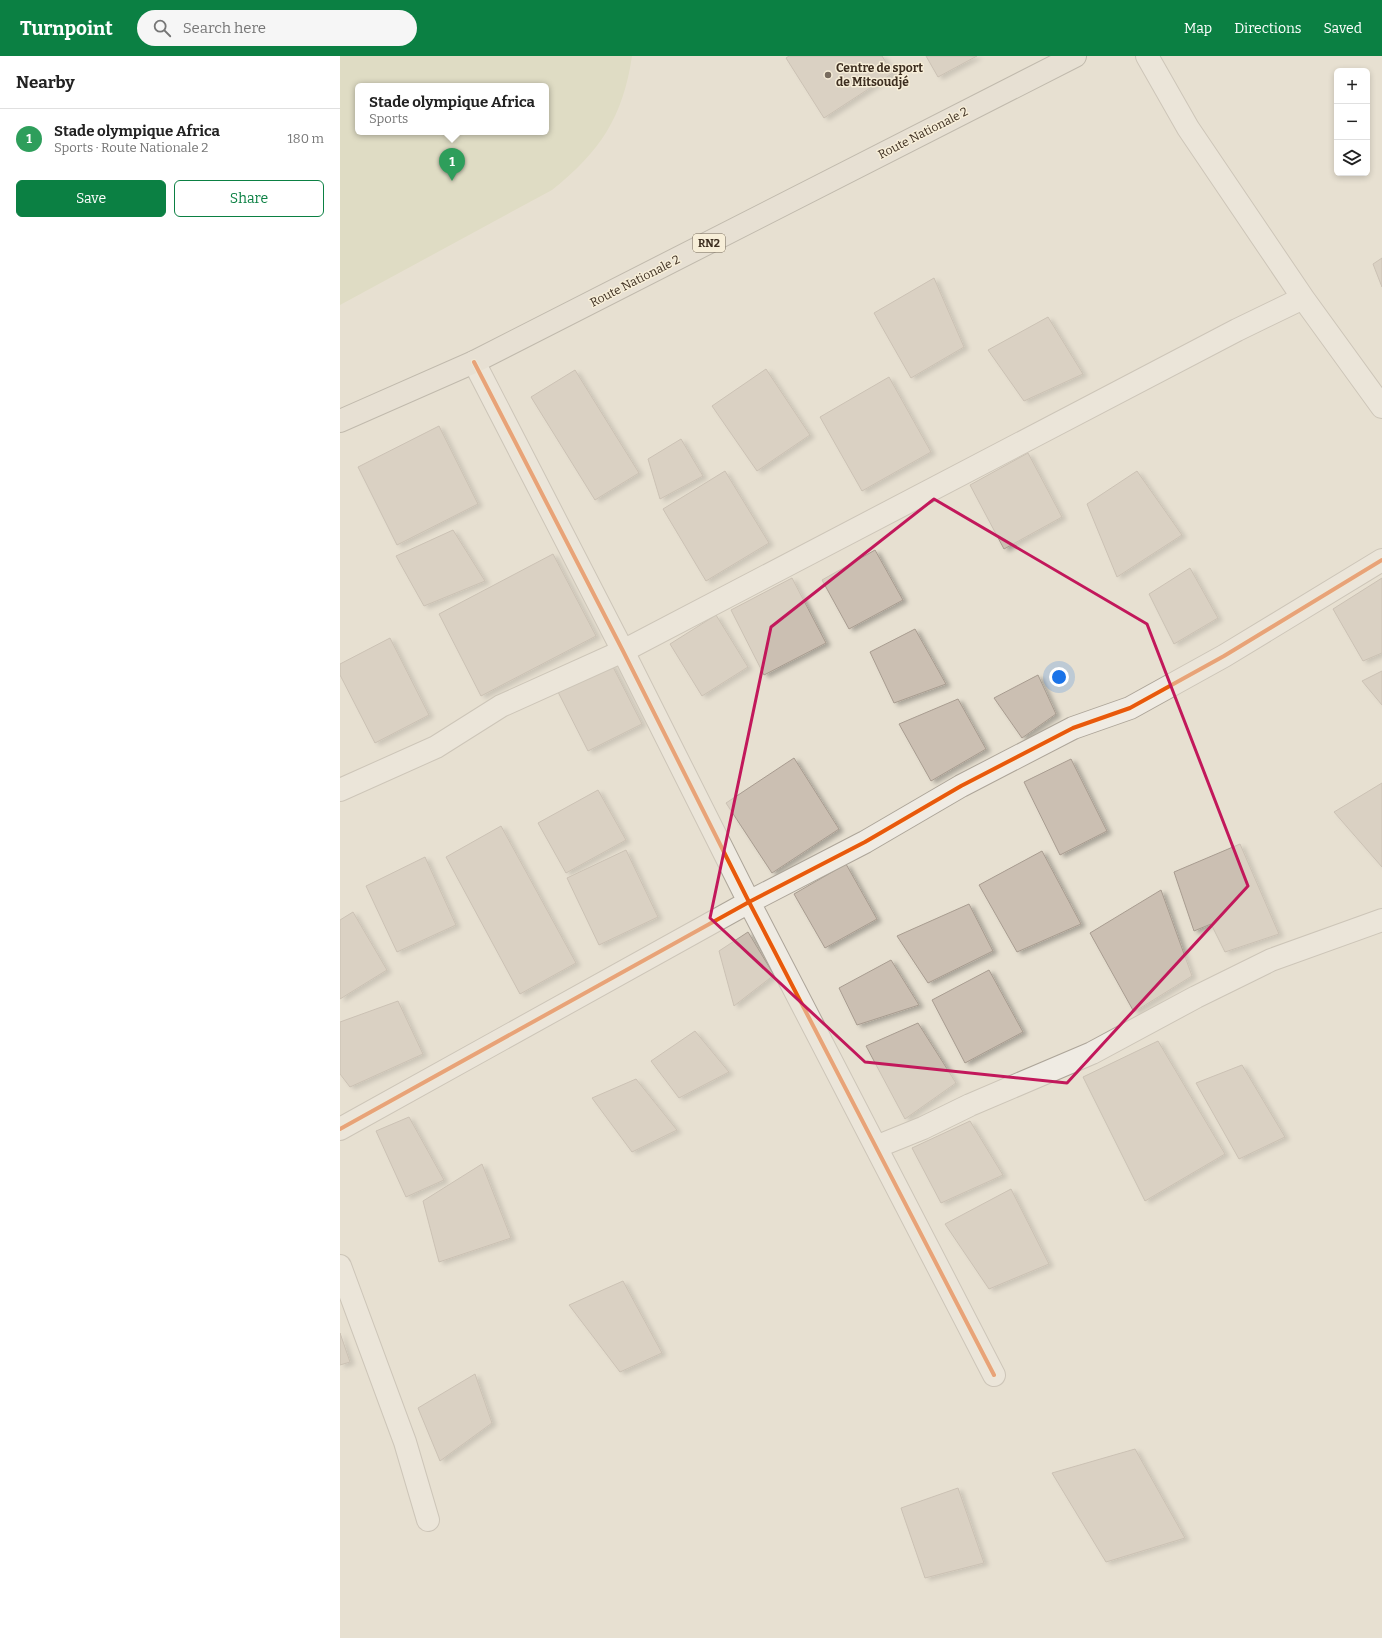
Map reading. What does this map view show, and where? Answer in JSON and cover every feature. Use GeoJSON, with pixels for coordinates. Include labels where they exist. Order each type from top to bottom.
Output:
{"type":"FeatureCollection","features":[{"type":"Feature","properties":{"kind":"main road","name":"Route Nationale 2"},"geometry":{"type":"LineString","coordinates":[[340,421],[474,362],[1075,56]]}},
{"type":"Feature","properties":{"kind":"street"},"geometry":{"type":"LineString","coordinates":[[1147,56],[1188,128],[1303,298],[1382,407]]}},
{"type":"Feature","properties":{"kind":"street"},"geometry":{"type":"LineString","coordinates":[[340,790],[436,747],[501,706],[623,651],[1237,330],[1303,298]]}},
{"type":"Feature","properties":{"kind":"street"},"geometry":{"type":"LineString","coordinates":[[474,362],[623,651],[749,902],[994,1375]]}},
{"type":"Feature","properties":{"kind":"street"},"geometry":{"type":"LineString","coordinates":[[340,1128],[749,902],[864,842],[961,786],[1073,728],[1137,704],[1224,656],[1382,560]]}},
{"type":"Feature","properties":{"kind":"street"},"geometry":{"type":"LineString","coordinates":[[876,1147],[923,1128],[970,1105],[1092,1052],[1196,997],[1271,960],[1382,920]]}},
{"type":"Feature","properties":{"kind":"street"},"geometry":{"type":"LineString","coordinates":[[340,1266],[405,1442],[428,1520]]}},
{"type":"Feature","properties":{"kind":"highlighted area"},"geometry":{"type":"Polygon","coordinates":[[[934,499],[1147,624],[1248,886],[1067,1083],[865,1062],[710,918],[771,627],[934,499]]]}},
{"type":"Feature","properties":{"kind":"green space"},"geometry":{"type":"Polygon","coordinates":[[[340,56],[632,56],[628,78],[622,97],[607,132],[583,162],[552,190],[340,305],[340,56]]]}},
{"type":"Feature","properties":{"kind":"building"},"geometry":{"type":"Polygon","coordinates":[[[789,56],[882,56],[893,73],[824,118],[786,58],[789,56]]]}},
{"type":"Feature","properties":{"kind":"building"},"geometry":{"type":"Polygon","coordinates":[[[926,56],[977,56],[938,77],[926,56]]]}},
{"type":"Feature","properties":{"kind":"building"},"geometry":{"type":"Polygon","coordinates":[[[1382,258],[1382,287],[1373,264],[1382,258]]]}},
{"type":"Feature","properties":{"kind":"building"},"geometry":{"type":"Polygon","coordinates":[[[934,278],[964,347],[911,378],[874,313],[934,278]]]}},
{"type":"Feature","properties":{"kind":"building"},"geometry":{"type":"Polygon","coordinates":[[[1048,317],[1083,374],[1024,401],[988,350],[1048,317]]]}},
{"type":"Feature","properties":{"kind":"building"},"geometry":{"type":"Polygon","coordinates":[[[766,369],[810,435],[757,471],[712,406],[766,369]]]}},
{"type":"Feature","properties":{"kind":"building"},"geometry":{"type":"Polygon","coordinates":[[[575,370],[639,473],[595,500],[531,397],[575,370]]]}},
{"type":"Feature","properties":{"kind":"building"},"geometry":{"type":"Polygon","coordinates":[[[889,377],[931,452],[862,491],[820,417],[889,377]]]}},
{"type":"Feature","properties":{"kind":"building"},"geometry":{"type":"Polygon","coordinates":[[[439,426],[478,504],[397,545],[358,467],[439,426]]]}},
{"type":"Feature","properties":{"kind":"building"},"geometry":{"type":"Polygon","coordinates":[[[681,439],[703,476],[660,499],[648,459],[681,439]]]}},
{"type":"Feature","properties":{"kind":"building"},"geometry":{"type":"Polygon","coordinates":[[[1028,453],[1062,517],[1004,549],[970,485],[1028,453]]]}},
{"type":"Feature","properties":{"kind":"building"},"geometry":{"type":"Polygon","coordinates":[[[725,471],[769,543],[706,581],[663,509],[725,471]]]}},
{"type":"Feature","properties":{"kind":"building"},"geometry":{"type":"Polygon","coordinates":[[[1137,471],[1182,535],[1117,577],[1087,504],[1137,471]]]}},
{"type":"Feature","properties":{"kind":"building"},"geometry":{"type":"Polygon","coordinates":[[[453,530],[485,581],[424,606],[396,556],[453,530]]]}},
{"type":"Feature","properties":{"kind":"building"},"geometry":{"type":"Polygon","coordinates":[[[875,550],[903,600],[849,629],[822,580],[875,550]]]}},
{"type":"Feature","properties":{"kind":"building"},"geometry":{"type":"Polygon","coordinates":[[[553,554],[596,636],[481,696],[439,614],[553,554]]]}},
{"type":"Feature","properties":{"kind":"building"},"geometry":{"type":"Polygon","coordinates":[[[1190,568],[1218,618],[1174,644],[1149,594],[1190,568]]]}},
{"type":"Feature","properties":{"kind":"building"},"geometry":{"type":"Polygon","coordinates":[[[792,578],[826,643],[764,675],[731,610],[792,578]]]}},
{"type":"Feature","properties":{"kind":"building"},"geometry":{"type":"Polygon","coordinates":[[[1382,578],[1382,653],[1363,661],[1333,609],[1382,578]]]}},
{"type":"Feature","properties":{"kind":"building"},"geometry":{"type":"Polygon","coordinates":[[[716,615],[748,667],[702,696],[670,644],[716,615]]]}},
{"type":"Feature","properties":{"kind":"building"},"geometry":{"type":"Polygon","coordinates":[[[915,629],[946,684],[894,703],[870,652],[915,629]]]}},
{"type":"Feature","properties":{"kind":"building"},"geometry":{"type":"Polygon","coordinates":[[[390,638],[429,715],[375,743],[340,675],[340,664],[390,638]]]}},
{"type":"Feature","properties":{"kind":"building"},"geometry":{"type":"Polygon","coordinates":[[[611,663],[642,724],[588,751],[557,690],[611,663]]]}},
{"type":"Feature","properties":{"kind":"building"},"geometry":{"type":"Polygon","coordinates":[[[1382,671],[1382,705],[1362,681],[1382,671]]]}},
{"type":"Feature","properties":{"kind":"building"},"geometry":{"type":"Polygon","coordinates":[[[1038,675],[1056,714],[1022,738],[994,698],[1038,675]]]}},
{"type":"Feature","properties":{"kind":"building"},"geometry":{"type":"Polygon","coordinates":[[[958,699],[986,749],[931,781],[899,724],[958,699]]]}},
{"type":"Feature","properties":{"kind":"building"},"geometry":{"type":"Polygon","coordinates":[[[794,758],[839,829],[772,873],[726,803],[794,758]]]}},
{"type":"Feature","properties":{"kind":"building"},"geometry":{"type":"Polygon","coordinates":[[[1071,759],[1107,831],[1060,855],[1024,782],[1071,759]]]}},
{"type":"Feature","properties":{"kind":"building"},"geometry":{"type":"Polygon","coordinates":[[[1382,783],[1382,867],[1334,812],[1382,783]]]}},
{"type":"Feature","properties":{"kind":"building"},"geometry":{"type":"Polygon","coordinates":[[[598,790],[626,840],[566,873],[538,823],[598,790]]]}},
{"type":"Feature","properties":{"kind":"building"},"geometry":{"type":"Polygon","coordinates":[[[501,826],[576,963],[520,994],[446,857],[501,826]]]}},
{"type":"Feature","properties":{"kind":"building"},"geometry":{"type":"Polygon","coordinates":[[[1240,844],[1279,934],[1225,952],[1211,924],[1194,931],[1174,872],[1240,844]]]}},
{"type":"Feature","properties":{"kind":"building"},"geometry":{"type":"Polygon","coordinates":[[[626,850],[658,917],[599,945],[567,878],[626,850]]]}},
{"type":"Feature","properties":{"kind":"building"},"geometry":{"type":"Polygon","coordinates":[[[1042,851],[1081,924],[1017,952],[979,885],[1042,851]]]}},
{"type":"Feature","properties":{"kind":"building"},"geometry":{"type":"Polygon","coordinates":[[[425,857],[456,925],[397,952],[366,886],[425,857]]]}},
{"type":"Feature","properties":{"kind":"building"},"geometry":{"type":"Polygon","coordinates":[[[846,864],[877,919],[825,948],[794,894],[846,864]]]}},
{"type":"Feature","properties":{"kind":"building"},"geometry":{"type":"Polygon","coordinates":[[[1161,890],[1192,976],[1134,1012],[1090,933],[1161,890]]]}},
{"type":"Feature","properties":{"kind":"building"},"geometry":{"type":"Polygon","coordinates":[[[969,904],[993,951],[928,983],[897,936],[969,904]]]}},
{"type":"Feature","properties":{"kind":"building"},"geometry":{"type":"Polygon","coordinates":[[[353,912],[387,970],[340,999],[340,920],[353,912]]]}},
{"type":"Feature","properties":{"kind":"building"},"geometry":{"type":"Polygon","coordinates":[[[748,932],[774,975],[734,1006],[719,951],[748,932]]]}},
{"type":"Feature","properties":{"kind":"building"},"geometry":{"type":"Polygon","coordinates":[[[891,960],[919,1005],[857,1025],[839,988],[891,960]]]}},
{"type":"Feature","properties":{"kind":"building"},"geometry":{"type":"Polygon","coordinates":[[[989,970],[1023,1032],[965,1063],[932,1000],[989,970]]]}},
{"type":"Feature","properties":{"kind":"building"},"geometry":{"type":"Polygon","coordinates":[[[398,1001],[423,1054],[350,1087],[340,1074],[340,1022],[398,1001]]]}},
{"type":"Feature","properties":{"kind":"building"},"geometry":{"type":"Polygon","coordinates":[[[918,1023],[956,1083],[905,1119],[866,1046],[918,1023]]]}},
{"type":"Feature","properties":{"kind":"building"},"geometry":{"type":"Polygon","coordinates":[[[695,1031],[729,1072],[679,1098],[651,1061],[695,1031]]]}},
{"type":"Feature","properties":{"kind":"building"},"geometry":{"type":"Polygon","coordinates":[[[1158,1041],[1225,1154],[1145,1201],[1083,1077],[1158,1041]]]}},
{"type":"Feature","properties":{"kind":"building"},"geometry":{"type":"Polygon","coordinates":[[[1242,1065],[1285,1137],[1239,1159],[1196,1083],[1242,1065]]]}},
{"type":"Feature","properties":{"kind":"building"},"geometry":{"type":"Polygon","coordinates":[[[636,1079],[677,1130],[632,1152],[592,1098],[636,1079]]]}},
{"type":"Feature","properties":{"kind":"building"},"geometry":{"type":"Polygon","coordinates":[[[409,1117],[444,1180],[406,1197],[376,1131],[409,1117]]]}},
{"type":"Feature","properties":{"kind":"building"},"geometry":{"type":"Polygon","coordinates":[[[970,1121],[1003,1175],[941,1203],[912,1148],[970,1121]]]}},
{"type":"Feature","properties":{"kind":"building"},"geometry":{"type":"Polygon","coordinates":[[[482,1164],[511,1238],[439,1262],[423,1201],[482,1164]]]}},
{"type":"Feature","properties":{"kind":"building"},"geometry":{"type":"Polygon","coordinates":[[[1011,1189],[1049,1264],[989,1289],[945,1224],[1011,1189]]]}},
{"type":"Feature","properties":{"kind":"building"},"geometry":{"type":"Polygon","coordinates":[[[623,1281],[662,1353],[620,1372],[569,1305],[623,1281]]]}},
{"type":"Feature","properties":{"kind":"building"},"geometry":{"type":"Polygon","coordinates":[[[340,1333],[350,1362],[340,1365],[340,1333]]]}},
{"type":"Feature","properties":{"kind":"building"},"geometry":{"type":"Polygon","coordinates":[[[475,1374],[492,1423],[440,1461],[418,1408],[475,1374]]]}},
{"type":"Feature","properties":{"kind":"building"},"geometry":{"type":"Polygon","coordinates":[[[1135,1449],[1185,1538],[1106,1562],[1052,1473],[1135,1449]]]}},
{"type":"Feature","properties":{"kind":"building"},"geometry":{"type":"Polygon","coordinates":[[[958,1488],[984,1563],[925,1578],[901,1508],[958,1488]]]}},
{"type":"Feature","properties":{"kind":"cycle path"},"geometry":{"type":"LineString","coordinates":[[474,362],[623,651],[749,902],[994,1375]]}},
{"type":"Feature","properties":{"kind":"cycle path"},"geometry":{"type":"LineString","coordinates":[[340,1129],[749,902],[865,842],[961,786],[1073,728],[1130,708],[1224,656],[1382,560]]}},
{"type":"Feature","properties":{"kind":"place","name":"Centre de sport de Mitsoudjé"},"geometry":{"type":"Point","coordinates":[828,75]}},
{"type":"Feature","properties":{"kind":"place","name":"Stade olympique Africa"},"geometry":{"type":"Point","coordinates":[452,181]}}]}
